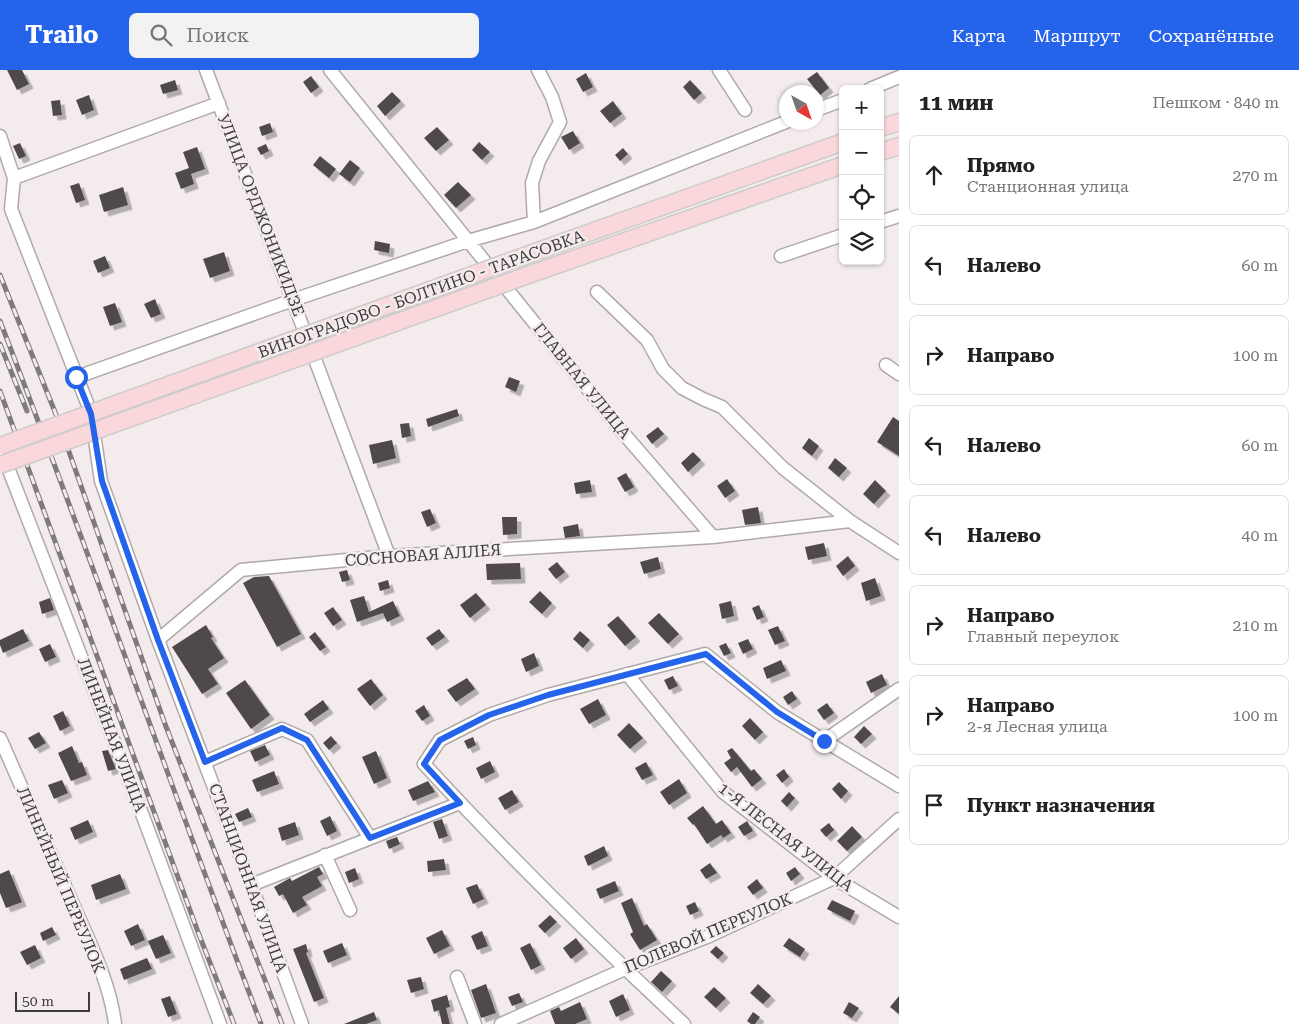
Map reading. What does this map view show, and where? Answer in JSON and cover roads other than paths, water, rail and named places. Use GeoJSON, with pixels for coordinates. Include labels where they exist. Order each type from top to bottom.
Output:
{"type":"FeatureCollection","features":[{"type":"Feature","properties":{"kind":"main road"},"geometry":{"type":"LineString","coordinates":[[884,127],[899,122]]}},
{"type":"Feature","properties":{"kind":"main road","name":"ВИНОГРАДОВО - БОЛТИНО - ТАРАСОВКА"},"geometry":{"type":"LineString","coordinates":[[0,446],[839,143]]}},
{"type":"Feature","properties":{"kind":"main road"},"geometry":{"type":"LineString","coordinates":[[884,151],[899,146]]}},
{"type":"Feature","properties":{"kind":"main road","name":"ВИНОГРАДОВО - БОЛТИНО - ТАРАСОВКА"},"geometry":{"type":"LineString","coordinates":[[0,465],[531,274],[839,166]]}},
{"type":"Feature","properties":{"kind":"street","name":"УЛИЦА ОРДЖОНИКИДЗЕ"},"geometry":{"type":"LineString","coordinates":[[206,70],[389,556]]}},
{"type":"Feature","properties":{"kind":"street","name":"ГЛАВНАЯ УЛИЦА"},"geometry":{"type":"LineString","coordinates":[[330,70],[625,435],[713,537]]}},
{"type":"Feature","properties":{"kind":"street"},"geometry":{"type":"LineString","coordinates":[[534,222],[532,183],[539,161],[560,122],[552,96],[538,70]]}},
{"type":"Feature","properties":{"kind":"street"},"geometry":{"type":"LineString","coordinates":[[718,70],[745,110]]}},
{"type":"Feature","properties":{"kind":"street"},"geometry":{"type":"LineString","coordinates":[[880,85],[899,77]]}},
{"type":"Feature","properties":{"kind":"street"},"geometry":{"type":"LineString","coordinates":[[824,107],[839,101]]}},
{"type":"Feature","properties":{"kind":"street"},"geometry":{"type":"LineString","coordinates":[[14,178],[219,103]]}},
{"type":"Feature","properties":{"kind":"street"},"geometry":{"type":"LineString","coordinates":[[76,377],[293,300],[468,241],[534,222],[779,125]]}},
{"type":"Feature","properties":{"kind":"street","name":"СТАНЦИОННАЯ УЛИЦА"},"geometry":{"type":"LineString","coordinates":[[0,136],[14,178],[11,209],[91,414],[102,481],[158,640],[252,884],[302,1024]]}},
{"type":"Feature","properties":{"kind":"street"},"geometry":{"type":"LineString","coordinates":[[884,221],[899,216]]}},
{"type":"Feature","properties":{"kind":"street"},"geometry":{"type":"LineString","coordinates":[[781,256],[839,236]]}},
{"type":"Feature","properties":{"kind":"street"},"geometry":{"type":"LineString","coordinates":[[597,292],[647,340],[664,369],[682,388],[722,407],[783,468],[850,521],[899,553]]}},
{"type":"Feature","properties":{"kind":"street"},"geometry":{"type":"LineString","coordinates":[[886,365],[899,374]]}},
{"type":"Feature","properties":{"kind":"street","name":"ЛИНЕЙНАЯ УЛИЦА"},"geometry":{"type":"LineString","coordinates":[[0,446],[137,801],[220,1024]]}},
{"type":"Feature","properties":{"kind":"street"},"geometry":{"type":"LineString","coordinates":[[713,537],[850,521]]}},
{"type":"Feature","properties":{"kind":"street","name":"СОСНОВАЯ АЛЛЕЯ"},"geometry":{"type":"LineString","coordinates":[[158,640],[241,570],[389,556],[713,537]]}},
{"type":"Feature","properties":{"kind":"street"},"geometry":{"type":"LineString","coordinates":[[684,1024],[625,969],[460,803],[424,764],[440,740],[489,715],[548,695],[706,654],[777,712],[899,786]]}},
{"type":"Feature","properties":{"kind":"street","name":"1-Я ЛЕСНАЯ УЛИЦА"},"geometry":{"type":"LineString","coordinates":[[627,674],[723,792],[834,878],[899,917]]}},
{"type":"Feature","properties":{"kind":"street"},"geometry":{"type":"LineString","coordinates":[[824,741],[899,689]]}},
{"type":"Feature","properties":{"kind":"street"},"geometry":{"type":"LineString","coordinates":[[205,762],[282,728],[307,740],[370,838]]}},
{"type":"Feature","properties":{"kind":"street","name":"ЛИНЕЙНЫЙ ПЕРЕУЛОК"},"geometry":{"type":"LineString","coordinates":[[0,738],[101,972],[114,1012],[115,1024]]}},
{"type":"Feature","properties":{"kind":"street"},"geometry":{"type":"LineString","coordinates":[[252,884],[460,803]]}},
{"type":"Feature","properties":{"kind":"street","name":"ПОЛЕВОЙ ПЕРЕУЛОК"},"geometry":{"type":"LineString","coordinates":[[501,1024],[625,969],[707,937],[834,878],[899,819]]}},
{"type":"Feature","properties":{"kind":"street"},"geometry":{"type":"LineString","coordinates":[[325,855],[350,910]]}},
{"type":"Feature","properties":{"kind":"street"},"geometry":{"type":"LineString","coordinates":[[457,977],[475,1024]]}},
{"type":"Feature","properties":{"kind":"railway"},"geometry":{"type":"LineString","coordinates":[[0,275],[55,412],[165,724],[282,1024]]}},
{"type":"Feature","properties":{"kind":"railway"},"geometry":{"type":"LineString","coordinates":[[0,321],[261,1024]]}},
{"type":"Feature","properties":{"kind":"railway"},"geometry":{"type":"LineString","coordinates":[[0,344],[27,411]]}},
{"type":"Feature","properties":{"kind":"railway"},"geometry":{"type":"LineString","coordinates":[[0,391],[198,932],[234,1024]]}}]}
